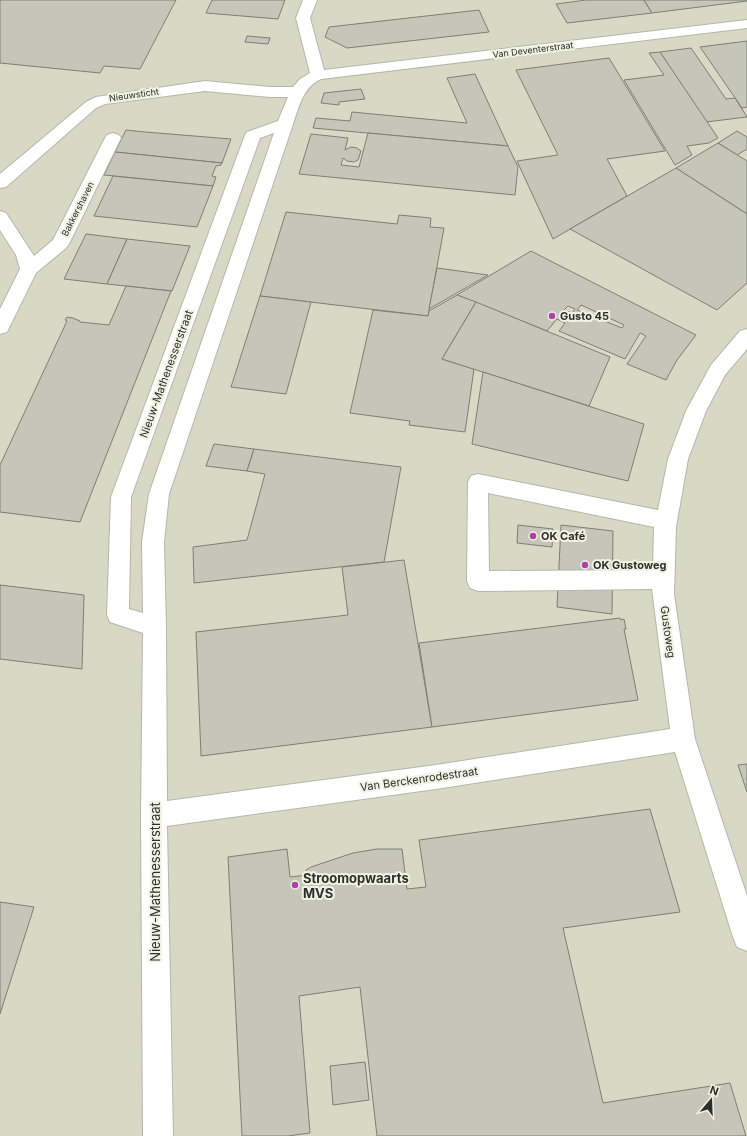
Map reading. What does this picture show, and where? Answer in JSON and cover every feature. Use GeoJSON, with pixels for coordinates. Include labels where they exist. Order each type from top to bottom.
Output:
{"type":"FeatureCollection","features":[{"type":"Feature","properties":{"kind":"street"},"geometry":{"type":"LineString","coordinates":[[310,0],[303,18],[318,75]]}},
{"type":"Feature","properties":{"kind":"street","name":"Van Deventerstraat"},"geometry":{"type":"LineString","coordinates":[[318,75],[747,24]]}},
{"type":"Feature","properties":{"kind":"street","name":"Nieuw-Mathenesserstraat"},"geometry":{"type":"LineString","coordinates":[[158,1136],[154,815],[155,627],[153,542],[159,494],[285,124],[298,92],[304,83],[318,75]]}},
{"type":"Feature","properties":{"kind":"street","name":"Nieuwsticht"},"geometry":{"type":"LineString","coordinates":[[0,183],[91,105],[101,100],[205,86],[270,92],[298,92]]}},
{"type":"Feature","properties":{"kind":"street","name":"Nieuw-Mathenesserstraat"},"geometry":{"type":"LineString","coordinates":[[155,627],[118,615],[122,497],[253,135],[285,124]]}},
{"type":"Feature","properties":{"kind":"street","name":"Bakkershaven"},"geometry":{"type":"LineString","coordinates":[[0,327],[29,269],[60,244],[114,138]]}},
{"type":"Feature","properties":{"kind":"street"},"geometry":{"type":"LineString","coordinates":[[0,217],[25,254],[29,269]]}},
{"type":"Feature","properties":{"kind":"street","name":"Gustoweg"},"geometry":{"type":"LineString","coordinates":[[747,336],[718,370],[696,411],[678,459],[666,521],[663,579],[663,594],[683,739],[747,937]]}},
{"type":"Feature","properties":{"kind":"street"},"geometry":{"type":"LineString","coordinates":[[663,579],[478,581],[478,482],[666,521]]}},
{"type":"Feature","properties":{"kind":"street","name":"Van Berckenrodestraat"},"geometry":{"type":"LineString","coordinates":[[154,815],[436,777],[683,739]]}},
{"type":"Feature","properties":{"kind":"shaded area"},"geometry":{"type":"Polygon","coordinates":[[[0,0],[747,0],[747,1136],[0,1136],[0,0]]]}},
{"type":"Feature","properties":{"kind":"building"},"geometry":{"type":"Polygon","coordinates":[[[0,0],[176,0],[140,69],[104,66],[100,73],[0,63],[0,0]]]}},
{"type":"Feature","properties":{"kind":"building"},"geometry":{"type":"Polygon","coordinates":[[[212,0],[285,0],[278,19],[206,13],[212,0]]]}},
{"type":"Feature","properties":{"kind":"building"},"geometry":{"type":"Polygon","coordinates":[[[586,0],[644,0],[652,13],[567,23],[556,4],[586,0]]]}},
{"type":"Feature","properties":{"kind":"building"},"geometry":{"type":"Polygon","coordinates":[[[644,0],[747,0],[747,1],[652,13],[644,0]]]}},
{"type":"Feature","properties":{"kind":"building"},"geometry":{"type":"Polygon","coordinates":[[[479,10],[489,32],[347,48],[325,37],[329,27],[479,10]]]}},
{"type":"Feature","properties":{"kind":"building"},"geometry":{"type":"Polygon","coordinates":[[[247,36],[270,38],[268,44],[245,42],[247,36]]]}},
{"type":"Feature","properties":{"kind":"building"},"geometry":{"type":"Polygon","coordinates":[[[747,41],[747,107],[742,108],[700,47],[747,41]]]}},
{"type":"Feature","properties":{"kind":"building"},"geometry":{"type":"Polygon","coordinates":[[[691,48],[726,99],[735,98],[747,117],[706,122],[660,52],[691,48]]]}},
{"type":"Feature","properties":{"kind":"building"},"geometry":{"type":"Polygon","coordinates":[[[660,52],[718,138],[709,143],[687,146],[692,155],[675,165],[624,80],[664,75],[649,53],[660,52]]]}},
{"type":"Feature","properties":{"kind":"building"},"geometry":{"type":"Polygon","coordinates":[[[609,58],[665,151],[607,159],[627,196],[553,239],[517,161],[558,155],[516,70],[609,58]]]}},
{"type":"Feature","properties":{"kind":"building"},"geometry":{"type":"Polygon","coordinates":[[[475,74],[508,146],[313,128],[316,118],[350,121],[352,112],[467,123],[447,78],[475,74]]]}},
{"type":"Feature","properties":{"kind":"building"},"geometry":{"type":"Polygon","coordinates":[[[361,89],[365,99],[339,102],[339,105],[321,103],[324,93],[361,89]]]}},
{"type":"Feature","properties":{"kind":"building"},"geometry":{"type":"Polygon","coordinates":[[[126,130],[231,139],[222,163],[115,152],[126,130]]]}},
{"type":"Feature","properties":{"kind":"building"},"geometry":{"type":"Polygon","coordinates":[[[737,131],[747,137],[747,149],[737,155],[718,143],[737,131]]]}},
{"type":"Feature","properties":{"kind":"building"},"geometry":{"type":"Polygon","coordinates":[[[368,133],[508,146],[518,167],[515,195],[299,174],[311,134],[348,138],[345,150],[351,147],[357,148],[361,151],[358,160],[354,162],[347,161],[343,158],[341,165],[359,167],[368,133]]]}},
{"type":"Feature","properties":{"kind":"building"},"geometry":{"type":"Polygon","coordinates":[[[718,143],[747,161],[747,214],[676,168],[718,143]]]}},
{"type":"Feature","properties":{"kind":"building"},"geometry":{"type":"Polygon","coordinates":[[[115,152],[222,163],[221,165],[216,166],[212,176],[216,177],[213,186],[104,175],[115,152]]]}},
{"type":"Feature","properties":{"kind":"building"},"geometry":{"type":"Polygon","coordinates":[[[676,168],[747,214],[747,283],[717,310],[570,229],[676,168]]]}},
{"type":"Feature","properties":{"kind":"building"},"geometry":{"type":"Polygon","coordinates":[[[113,176],[213,186],[197,227],[94,216],[113,176]]]}},
{"type":"Feature","properties":{"kind":"building"},"geometry":{"type":"Polygon","coordinates":[[[286,212],[397,224],[399,215],[431,218],[430,227],[444,228],[428,316],[260,296],[286,212]]]}},
{"type":"Feature","properties":{"kind":"building"},"geometry":{"type":"Polygon","coordinates":[[[86,234],[127,239],[107,284],[64,279],[86,234]]]}},
{"type":"Feature","properties":{"kind":"building"},"geometry":{"type":"Polygon","coordinates":[[[127,239],[190,246],[172,291],[107,284],[127,239]]]}},
{"type":"Feature","properties":{"kind":"building","name":"Gusto 45"},"geometry":{"type":"Polygon","coordinates":[[[531,251],[696,335],[677,360],[666,380],[627,364],[646,336],[640,333],[625,359],[559,331],[565,323],[557,319],[547,331],[457,295],[531,251]],[[581,305],[577,310],[622,328],[624,325],[581,305]],[[568,306],[564,310],[572,313],[575,309],[568,306]]]}},
{"type":"Feature","properties":{"kind":"building"},"geometry":{"type":"Polygon","coordinates":[[[437,268],[488,275],[429,309],[437,268]]]}},
{"type":"Feature","properties":{"kind":"building"},"geometry":{"type":"Polygon","coordinates":[[[126,286],[171,291],[80,522],[0,512],[0,465],[67,321],[65,320],[67,317],[73,318],[80,322],[109,325],[126,286]]]}},
{"type":"Feature","properties":{"kind":"building"},"geometry":{"type":"Polygon","coordinates":[[[457,295],[476,302],[442,359],[474,369],[465,432],[409,425],[410,421],[350,413],[373,310],[428,316],[429,311],[457,295]]]}},
{"type":"Feature","properties":{"kind":"building"},"geometry":{"type":"Polygon","coordinates":[[[260,296],[311,302],[286,394],[231,387],[260,296]]]}},
{"type":"Feature","properties":{"kind":"building"},"geometry":{"type":"Polygon","coordinates":[[[476,302],[610,357],[589,406],[442,359],[476,302]]]}},
{"type":"Feature","properties":{"kind":"building"},"geometry":{"type":"Polygon","coordinates":[[[483,372],[644,424],[628,481],[472,444],[483,372]]]}},
{"type":"Feature","properties":{"kind":"building"},"geometry":{"type":"Polygon","coordinates":[[[214,444],[254,449],[247,471],[206,466],[214,444]]]}},
{"type":"Feature","properties":{"kind":"building"},"geometry":{"type":"Polygon","coordinates":[[[254,449],[401,467],[384,562],[194,583],[193,547],[247,540],[265,474],[247,471],[254,449]]]}},
{"type":"Feature","properties":{"kind":"building"},"geometry":{"type":"Polygon","coordinates":[[[518,525],[553,529],[552,547],[517,543],[518,525]]]}},
{"type":"Feature","properties":{"kind":"building"},"geometry":{"type":"Polygon","coordinates":[[[561,525],[613,531],[612,614],[557,607],[561,525]]]}},
{"type":"Feature","properties":{"kind":"building"},"geometry":{"type":"Polygon","coordinates":[[[404,560],[432,727],[201,756],[196,632],[348,615],[342,567],[404,560]]]}},
{"type":"Feature","properties":{"kind":"building"},"geometry":{"type":"Polygon","coordinates":[[[0,585],[84,595],[82,669],[0,659],[0,585]]]}},
{"type":"Feature","properties":{"kind":"building"},"geometry":{"type":"Polygon","coordinates":[[[620,618],[621,620],[624,619],[626,629],[624,629],[638,700],[432,727],[419,643],[620,618]]]}},
{"type":"Feature","properties":{"kind":"building"},"geometry":{"type":"Polygon","coordinates":[[[747,764],[747,792],[738,765],[747,764]]]}},
{"type":"Feature","properties":{"kind":"building"},"geometry":{"type":"Polygon","coordinates":[[[650,809],[680,912],[563,928],[603,1103],[730,1083],[746,1136],[377,1136],[360,987],[299,996],[310,1133],[288,1136],[242,1136],[228,857],[287,849],[290,877],[307,875],[306,870],[311,867],[353,853],[377,849],[402,849],[407,889],[426,887],[419,840],[650,809]]]}},
{"type":"Feature","properties":{"kind":"building"},"geometry":{"type":"Polygon","coordinates":[[[0,902],[34,907],[0,1014],[0,902]]]}},
{"type":"Feature","properties":{"kind":"building"},"geometry":{"type":"Polygon","coordinates":[[[365,1062],[369,1100],[333,1105],[330,1066],[365,1062]]]}},
{"type":"Feature","properties":{"kind":"place","name":"Gusto 45"},"geometry":{"type":"Point","coordinates":[552,316]}},
{"type":"Feature","properties":{"kind":"place","name":"OK Café"},"geometry":{"type":"Point","coordinates":[533,536]}},
{"type":"Feature","properties":{"kind":"place","name":"OK Gustoweg"},"geometry":{"type":"Point","coordinates":[585,565]}},
{"type":"Feature","properties":{"kind":"place","name":"Stroomopwaarts MVS"},"geometry":{"type":"Point","coordinates":[295,885]}}]}
